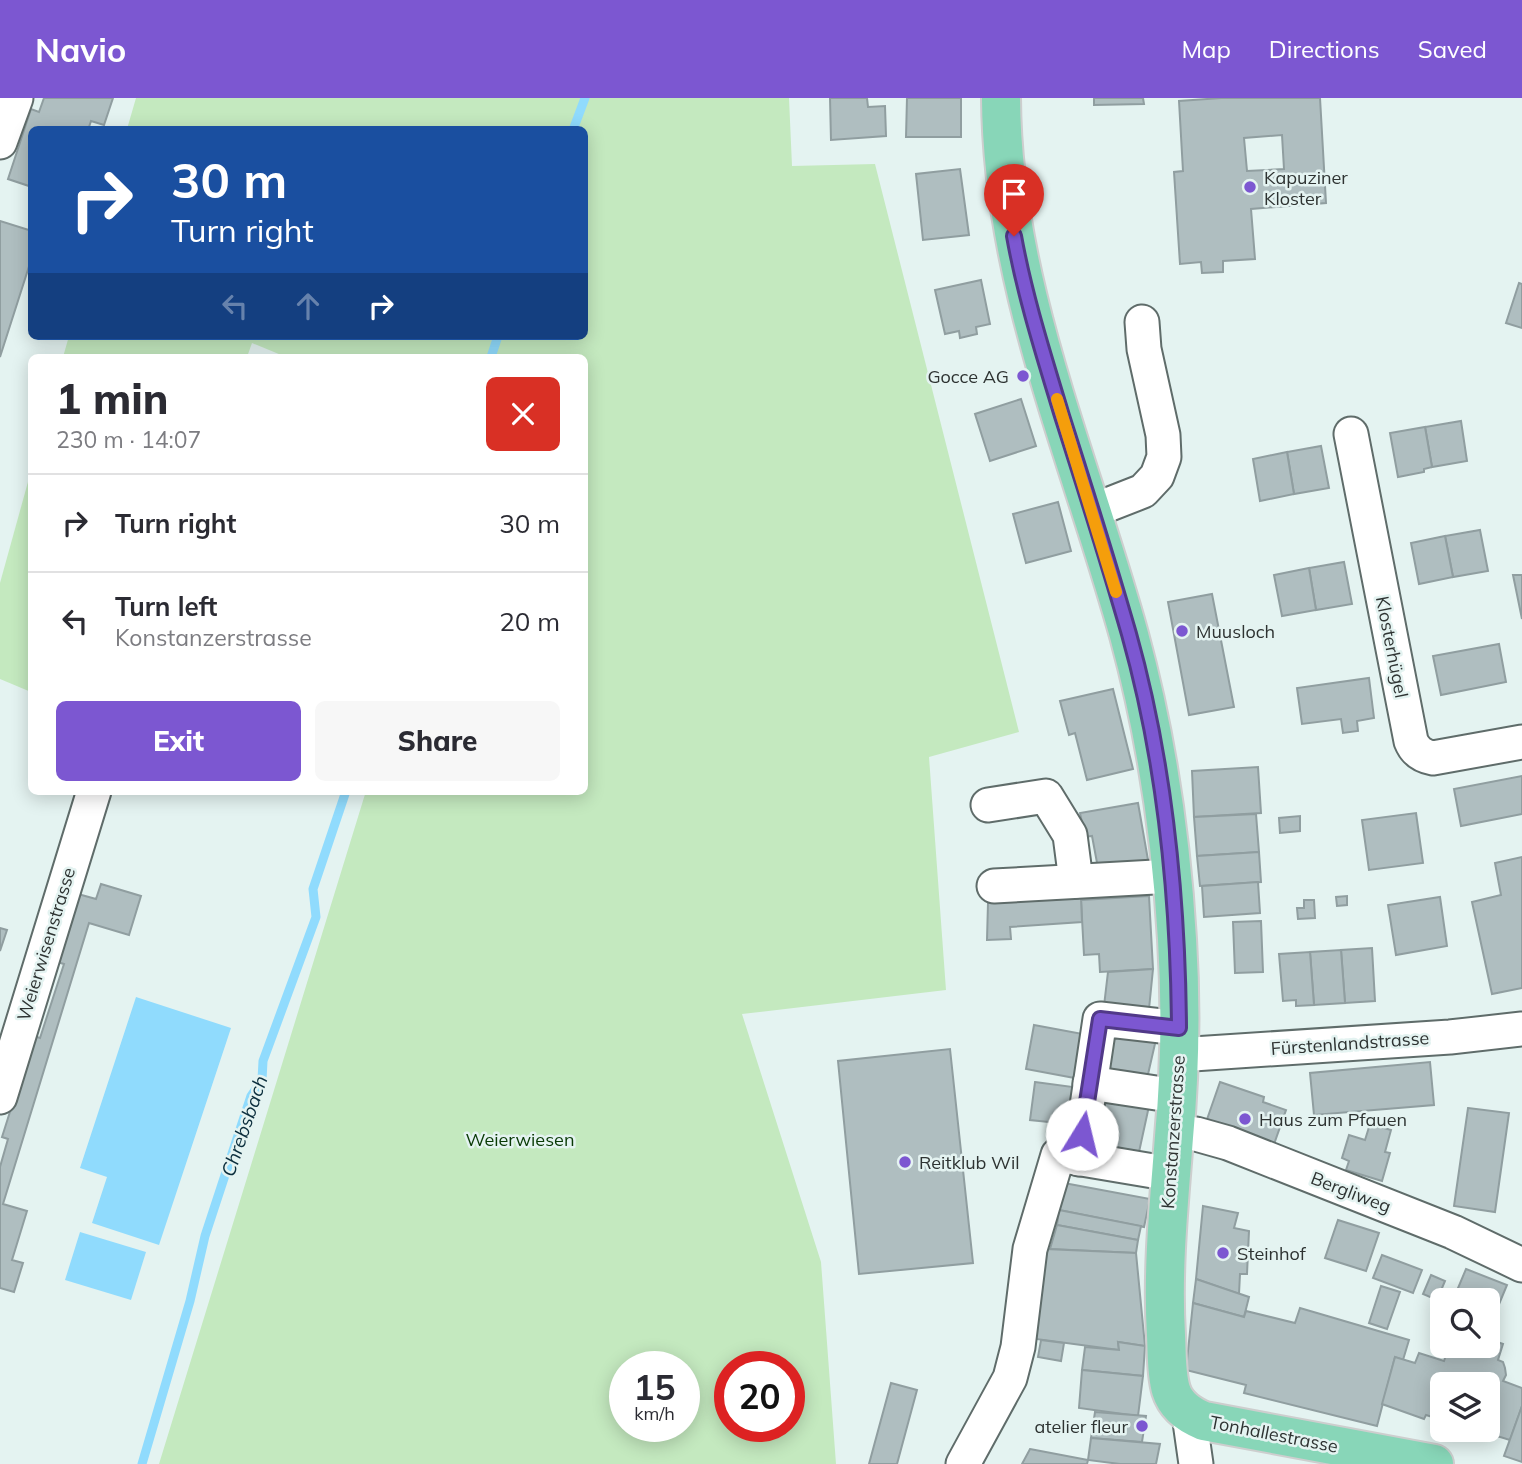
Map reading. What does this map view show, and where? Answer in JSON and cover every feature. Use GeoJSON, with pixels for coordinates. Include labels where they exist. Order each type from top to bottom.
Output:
{"type":"FeatureCollection","features":[{"type":"Feature","properties":{"kind":"main road","name":"Konstanzerstrasse"},"geometry":{"type":"LineString","coordinates":[[1001,98],[1004,165],[1018,259],[1037,334],[1141,682],[1164,802],[1177,942],[1179,1042],[1165,1277],[1167,1364],[1180,1402]]}},
{"type":"Feature","properties":{"kind":"main road","name":"Tonhallestrasse"},"geometry":{"type":"LineString","coordinates":[[1180,1402],[1216,1424],[1434,1464]]}},
{"type":"Feature","properties":{"kind":"street"},"geometry":{"type":"LineString","coordinates":[[0,142],[16,98]]}},
{"type":"Feature","properties":{"kind":"street"},"geometry":{"type":"LineString","coordinates":[[1092,511],[1143,491],[1157,476],[1164,457],[1163,435],[1144,349],[1142,322]]}},
{"type":"Feature","properties":{"kind":"street","name":"Klosterhügel"},"geometry":{"type":"LineString","coordinates":[[1351,435],[1414,748],[1425,757],[1440,758],[1522,742]]}},
{"type":"Feature","properties":{"kind":"street","name":"Weierwisenstrasse"},"geometry":{"type":"LineString","coordinates":[[0,1097],[93,795]]}},
{"type":"Feature","properties":{"kind":"street"},"geometry":{"type":"LineString","coordinates":[[988,805],[1046,796],[1070,835],[1076,881]]}},
{"type":"Feature","properties":{"kind":"street"},"geometry":{"type":"LineString","coordinates":[[994,886],[1172,876]]}},
{"type":"Feature","properties":{"kind":"street","name":"Fürstenlandstrasse"},"geometry":{"type":"LineString","coordinates":[[1090,1083],[1100,1019],[1179,1042],[1437,1038],[1522,1029]]}},
{"type":"Feature","properties":{"kind":"street"},"geometry":{"type":"LineString","coordinates":[[1079,1159],[1090,1083]]}},
{"type":"Feature","properties":{"kind":"street","name":"Bergliweg"},"geometry":{"type":"LineString","coordinates":[[1090,1083],[1176,1114],[1196,1134],[1228,1143],[1453,1233],[1522,1265]]}},
{"type":"Feature","properties":{"kind":"street"},"geometry":{"type":"LineString","coordinates":[[963,1464],[1010,1378],[1018,1347],[1030,1249],[1058,1155],[1171,1174]]}},
{"type":"Feature","properties":{"kind":"street","name":"Konstanzerstrasse"},"geometry":{"type":"LineString","coordinates":[[1180,1402],[1196,1464]]}},
{"type":"Feature","properties":{"kind":"green space","name":"Weierwiesen"},"geometry":{"type":"Polygon","coordinates":[[[136,98],[789,98],[792,166],[875,164],[1019,732],[929,757],[946,990],[742,1014],[821,1262],[836,1464],[159,1464],[365,795],[588,795],[588,354],[279,354],[252,343],[248,354],[64,354],[68,340],[588,340],[588,126],[128,126],[136,98]]]}},
{"type":"Feature","properties":{"kind":"green space"},"geometry":{"type":"Polygon","coordinates":[[[28,482],[28,691],[0,679],[0,583],[28,482]]]}},
{"type":"Feature","properties":{"kind":"water"},"geometry":{"type":"Polygon","coordinates":[[[136,997],[231,1028],[159,1245],[92,1223],[107,1177],[80,1168],[136,997]]]}},
{"type":"Feature","properties":{"kind":"water"},"geometry":{"type":"Polygon","coordinates":[[[80,1232],[146,1252],[131,1300],[65,1280],[80,1232]]]}},
{"type":"Feature","properties":{"kind":"building"},"geometry":{"type":"Polygon","coordinates":[[[44,98],[113,98],[104,125],[91,121],[89,126],[28,126],[28,186],[8,179],[31,109],[39,112],[44,98]]]}},
{"type":"Feature","properties":{"kind":"building"},"geometry":{"type":"Polygon","coordinates":[[[830,98],[867,98],[868,107],[885,106],[886,136],[831,140],[830,98]]]}},
{"type":"Feature","properties":{"kind":"building"},"geometry":{"type":"Polygon","coordinates":[[[907,98],[961,98],[961,137],[906,137],[907,98]]]}},
{"type":"Feature","properties":{"kind":"building"},"geometry":{"type":"Polygon","coordinates":[[[1094,98],[1143,98],[1144,104],[1094,105],[1094,98]]]}},
{"type":"Feature","properties":{"kind":"building","name":"Kapuziner Kloster"},"geometry":{"type":"Polygon","coordinates":[[[1221,98],[1320,98],[1326,203],[1251,209],[1255,259],[1223,261],[1223,272],[1202,273],[1201,262],[1180,264],[1174,172],[1183,171],[1179,101],[1221,98]],[[1282,135],[1244,138],[1247,171],[1284,169],[1282,135]]]}},
{"type":"Feature","properties":{"kind":"building"},"geometry":{"type":"Polygon","coordinates":[[[960,169],[969,235],[923,240],[916,174],[960,169]]]}},
{"type":"Feature","properties":{"kind":"building"},"geometry":{"type":"Polygon","coordinates":[[[0,221],[28,230],[28,270],[0,357],[0,221]]]}},
{"type":"Feature","properties":{"kind":"building"},"geometry":{"type":"Polygon","coordinates":[[[981,280],[990,324],[976,327],[977,334],[960,338],[959,331],[945,334],[935,290],[981,280]]]}},
{"type":"Feature","properties":{"kind":"building"},"geometry":{"type":"Polygon","coordinates":[[[1519,283],[1522,284],[1522,328],[1506,323],[1519,283]]]}},
{"type":"Feature","properties":{"kind":"building"},"geometry":{"type":"Polygon","coordinates":[[[1021,399],[1036,446],[990,461],[975,414],[1021,399]]]}},
{"type":"Feature","properties":{"kind":"building"},"geometry":{"type":"Polygon","coordinates":[[[1461,421],[1467,461],[1432,467],[1425,427],[1461,421]]]}},
{"type":"Feature","properties":{"kind":"building"},"geometry":{"type":"Polygon","coordinates":[[[1425,427],[1432,467],[1424,469],[1424,472],[1398,477],[1390,433],[1425,427]]]}},
{"type":"Feature","properties":{"kind":"building"},"geometry":{"type":"Polygon","coordinates":[[[1321,446],[1329,488],[1294,494],[1287,452],[1321,446]]]}},
{"type":"Feature","properties":{"kind":"building"},"geometry":{"type":"Polygon","coordinates":[[[1287,452],[1294,494],[1260,501],[1253,459],[1287,452]]]}},
{"type":"Feature","properties":{"kind":"building"},"geometry":{"type":"Polygon","coordinates":[[[1058,502],[1071,551],[1026,563],[1013,514],[1058,502]]]}},
{"type":"Feature","properties":{"kind":"building"},"geometry":{"type":"Polygon","coordinates":[[[1480,530],[1488,571],[1453,577],[1445,536],[1480,530]]]}},
{"type":"Feature","properties":{"kind":"building"},"geometry":{"type":"Polygon","coordinates":[[[1445,536],[1453,577],[1419,584],[1411,543],[1445,536]]]}},
{"type":"Feature","properties":{"kind":"building"},"geometry":{"type":"Polygon","coordinates":[[[1344,562],[1352,604],[1316,610],[1309,568],[1344,562]]]}},
{"type":"Feature","properties":{"kind":"building"},"geometry":{"type":"Polygon","coordinates":[[[1309,568],[1316,610],[1282,616],[1274,575],[1309,568]]]}},
{"type":"Feature","properties":{"kind":"building"},"geometry":{"type":"Polygon","coordinates":[[[1513,575],[1522,575],[1522,619],[1513,575]]]}},
{"type":"Feature","properties":{"kind":"building"},"geometry":{"type":"Polygon","coordinates":[[[1212,594],[1234,707],[1189,715],[1168,602],[1212,594]]]}},
{"type":"Feature","properties":{"kind":"building"},"geometry":{"type":"Polygon","coordinates":[[[1499,644],[1506,682],[1441,695],[1433,656],[1499,644]]]}},
{"type":"Feature","properties":{"kind":"building"},"geometry":{"type":"Polygon","coordinates":[[[1369,678],[1374,718],[1357,721],[1358,731],[1343,733],[1341,719],[1302,724],[1297,688],[1369,678]]]}},
{"type":"Feature","properties":{"kind":"building"},"geometry":{"type":"Polygon","coordinates":[[[1113,689],[1133,769],[1087,780],[1075,733],[1069,735],[1060,701],[1113,689]]]}},
{"type":"Feature","properties":{"kind":"building"},"geometry":{"type":"Polygon","coordinates":[[[1258,767],[1261,813],[1194,817],[1192,771],[1258,767]]]}},
{"type":"Feature","properties":{"kind":"building"},"geometry":{"type":"Polygon","coordinates":[[[1522,776],[1522,814],[1461,826],[1454,789],[1522,776]]]}},
{"type":"Feature","properties":{"kind":"building"},"geometry":{"type":"Polygon","coordinates":[[[1138,803],[1148,860],[1098,868],[1092,836],[1085,837],[1080,813],[1138,803]]]}},
{"type":"Feature","properties":{"kind":"building"},"geometry":{"type":"Polygon","coordinates":[[[1416,813],[1423,863],[1369,870],[1362,820],[1416,813]]]}},
{"type":"Feature","properties":{"kind":"building"},"geometry":{"type":"Polygon","coordinates":[[[1256,814],[1259,852],[1197,856],[1194,817],[1256,814]]]}},
{"type":"Feature","properties":{"kind":"building"},"geometry":{"type":"Polygon","coordinates":[[[1300,816],[1300,831],[1280,833],[1279,818],[1300,816]]]}},
{"type":"Feature","properties":{"kind":"building"},"geometry":{"type":"Polygon","coordinates":[[[1259,852],[1261,882],[1200,886],[1197,856],[1259,852]]]}},
{"type":"Feature","properties":{"kind":"building"},"geometry":{"type":"Polygon","coordinates":[[[1522,857],[1522,988],[1492,994],[1472,902],[1501,895],[1495,863],[1522,857]]]}},
{"type":"Feature","properties":{"kind":"building"},"geometry":{"type":"Polygon","coordinates":[[[1258,882],[1260,913],[1204,917],[1202,886],[1258,882]]]}},
{"type":"Feature","properties":{"kind":"building"},"geometry":{"type":"Polygon","coordinates":[[[101,884],[141,896],[129,935],[89,923],[3,1204],[27,1211],[12,1260],[23,1263],[14,1292],[0,1288],[0,1167],[8,1139],[2,1137],[34,1036],[40,1038],[64,964],[57,962],[78,894],[96,899],[101,884]]]}},
{"type":"Feature","properties":{"kind":"building"},"geometry":{"type":"Polygon","coordinates":[[[1149,896],[1153,969],[1100,972],[1099,954],[1084,955],[1081,900],[1149,896]]]}},
{"type":"Feature","properties":{"kind":"building"},"geometry":{"type":"Polygon","coordinates":[[[1347,896],[1347,905],[1337,906],[1336,897],[1347,896]]]}},
{"type":"Feature","properties":{"kind":"building"},"geometry":{"type":"Polygon","coordinates":[[[1440,897],[1447,946],[1396,955],[1388,905],[1440,897]]]}},
{"type":"Feature","properties":{"kind":"building"},"geometry":{"type":"Polygon","coordinates":[[[1081,898],[1082,922],[1010,927],[1011,939],[987,940],[988,903],[1081,898]]]}},
{"type":"Feature","properties":{"kind":"building"},"geometry":{"type":"Polygon","coordinates":[[[1304,900],[1314,900],[1315,918],[1298,919],[1297,908],[1304,908],[1304,900]]]}},
{"type":"Feature","properties":{"kind":"building"},"geometry":{"type":"Polygon","coordinates":[[[1261,921],[1263,972],[1235,973],[1233,922],[1261,921]]]}},
{"type":"Feature","properties":{"kind":"building"},"geometry":{"type":"Polygon","coordinates":[[[0,928],[7,930],[0,951],[0,928]]]}},
{"type":"Feature","properties":{"kind":"building"},"geometry":{"type":"Polygon","coordinates":[[[1372,948],[1375,1001],[1345,1003],[1341,950],[1372,948]]]}},
{"type":"Feature","properties":{"kind":"building"},"geometry":{"type":"Polygon","coordinates":[[[1341,950],[1345,1003],[1314,1005],[1310,952],[1341,950]]]}},
{"type":"Feature","properties":{"kind":"building"},"geometry":{"type":"Polygon","coordinates":[[[1310,952],[1314,1005],[1296,1006],[1296,1000],[1283,1001],[1279,954],[1310,952]]]}},
{"type":"Feature","properties":{"kind":"building"},"geometry":{"type":"Polygon","coordinates":[[[1153,969],[1148,1019],[1104,1006],[1108,972],[1153,969]]]}},
{"type":"Feature","properties":{"kind":"building"},"geometry":{"type":"Polygon","coordinates":[[[1034,1025],[1088,1035],[1080,1079],[1026,1069],[1034,1025]]]}},
{"type":"Feature","properties":{"kind":"building"},"geometry":{"type":"Polygon","coordinates":[[[1110,1025],[1157,1035],[1146,1083],[1099,1072],[1110,1025]]]}},
{"type":"Feature","properties":{"kind":"building","name":"Reitklub Wil"},"geometry":{"type":"Polygon","coordinates":[[[950,1049],[973,1263],[859,1274],[838,1061],[950,1049]]]}},
{"type":"Feature","properties":{"kind":"building"},"geometry":{"type":"Polygon","coordinates":[[[1430,1062],[1434,1105],[1314,1115],[1310,1073],[1430,1062]]]}},
{"type":"Feature","properties":{"kind":"building"},"geometry":{"type":"Polygon","coordinates":[[[1035,1082],[1073,1087],[1068,1124],[1030,1120],[1035,1082]]]}},
{"type":"Feature","properties":{"kind":"building","name":"Haus zum Pfauen"},"geometry":{"type":"Polygon","coordinates":[[[1220,1082],[1264,1097],[1263,1102],[1286,1110],[1273,1147],[1204,1128],[1220,1082]]]}},
{"type":"Feature","properties":{"kind":"building"},"geometry":{"type":"Polygon","coordinates":[[[1104,1096],[1149,1106],[1139,1152],[1094,1143],[1104,1096]]]}},
{"type":"Feature","properties":{"kind":"building"},"geometry":{"type":"Polygon","coordinates":[[[1468,1108],[1509,1113],[1495,1212],[1454,1206],[1468,1108]]]}},
{"type":"Feature","properties":{"kind":"building"},"geometry":{"type":"Polygon","coordinates":[[[1370,1124],[1391,1130],[1385,1152],[1390,1153],[1382,1181],[1346,1170],[1349,1161],[1342,1158],[1349,1135],[1365,1140],[1370,1124]]]}},
{"type":"Feature","properties":{"kind":"building"},"geometry":{"type":"Polygon","coordinates":[[[1064,1183],[1150,1199],[1144,1227],[1059,1210],[1064,1183]]]}},
{"type":"Feature","properties":{"kind":"building","name":"Steinhof"},"geometry":{"type":"Polygon","coordinates":[[[1203,1206],[1238,1213],[1234,1228],[1249,1231],[1247,1274],[1240,1274],[1239,1294],[1196,1279],[1203,1206]]]}},
{"type":"Feature","properties":{"kind":"building"},"geometry":{"type":"Polygon","coordinates":[[[1059,1210],[1141,1226],[1138,1240],[1057,1225],[1059,1210]]]}},
{"type":"Feature","properties":{"kind":"building"},"geometry":{"type":"Polygon","coordinates":[[[1338,1220],[1379,1233],[1366,1271],[1325,1258],[1338,1220]]]}},
{"type":"Feature","properties":{"kind":"building"},"geometry":{"type":"Polygon","coordinates":[[[1057,1225],[1138,1240],[1136,1253],[1050,1249],[1057,1225]]]}},
{"type":"Feature","properties":{"kind":"building"},"geometry":{"type":"Polygon","coordinates":[[[1045,1249],[1136,1253],[1145,1346],[1118,1342],[1119,1350],[1036,1339],[1045,1249]]]}},
{"type":"Feature","properties":{"kind":"building"},"geometry":{"type":"Polygon","coordinates":[[[1382,1255],[1422,1270],[1413,1293],[1373,1278],[1382,1255]]]}},
{"type":"Feature","properties":{"kind":"building"},"geometry":{"type":"Polygon","coordinates":[[[1466,1269],[1507,1285],[1500,1302],[1500,1288],[1458,1288],[1466,1269]]]}},
{"type":"Feature","properties":{"kind":"building"},"geometry":{"type":"Polygon","coordinates":[[[1431,1275],[1445,1281],[1442,1288],[1430,1288],[1430,1297],[1423,1294],[1431,1275]]]}},
{"type":"Feature","properties":{"kind":"building"},"geometry":{"type":"Polygon","coordinates":[[[1196,1279],[1249,1297],[1244,1317],[1193,1303],[1196,1279]]]}},
{"type":"Feature","properties":{"kind":"building"},"geometry":{"type":"Polygon","coordinates":[[[1381,1286],[1400,1292],[1387,1329],[1369,1323],[1381,1286]]]}},
{"type":"Feature","properties":{"kind":"building"},"geometry":{"type":"Polygon","coordinates":[[[1193,1303],[1244,1317],[1246,1311],[1295,1323],[1300,1308],[1409,1340],[1403,1360],[1395,1357],[1377,1426],[1244,1393],[1246,1385],[1186,1370],[1193,1303]]]}},
{"type":"Feature","properties":{"kind":"building"},"geometry":{"type":"Polygon","coordinates":[[[1041,1340],[1064,1343],[1061,1361],[1038,1357],[1041,1340]]]}},
{"type":"Feature","properties":{"kind":"building"},"geometry":{"type":"Polygon","coordinates":[[[1118,1342],[1145,1346],[1143,1376],[1082,1370],[1085,1347],[1119,1350],[1118,1342]]]}},
{"type":"Feature","properties":{"kind":"building"},"geometry":{"type":"Polygon","coordinates":[[[1419,1353],[1444,1361],[1445,1358],[1499,1358],[1503,1362],[1506,1375],[1503,1381],[1522,1388],[1522,1406],[1510,1440],[1500,1437],[1500,1372],[1430,1372],[1430,1416],[1426,1415],[1424,1419],[1382,1404],[1395,1357],[1415,1363],[1419,1353]]]}},
{"type":"Feature","properties":{"kind":"building"},"geometry":{"type":"Polygon","coordinates":[[[1082,1370],[1143,1376],[1138,1416],[1079,1408],[1082,1370]]]}},
{"type":"Feature","properties":{"kind":"building"},"geometry":{"type":"Polygon","coordinates":[[[891,1383],[917,1390],[897,1464],[869,1464],[891,1383]]]}},
{"type":"Feature","properties":{"kind":"building"},"geometry":{"type":"Polygon","coordinates":[[[1522,1406],[1522,1462],[1504,1456],[1522,1406]]]}},
{"type":"Feature","properties":{"kind":"building"},"geometry":{"type":"Polygon","coordinates":[[[1095,1412],[1146,1416],[1142,1442],[1091,1438],[1095,1412]]]}},
{"type":"Feature","properties":{"kind":"building"},"geometry":{"type":"Polygon","coordinates":[[[1091,1438],[1160,1444],[1156,1464],[1120,1464],[1088,1460],[1091,1438]]]}},
{"type":"Feature","properties":{"kind":"building"},"geometry":{"type":"Polygon","coordinates":[[[1030,1449],[1088,1460],[1087,1464],[1022,1464],[1030,1449]]]}},
{"type":"Feature","properties":{"kind":"waterway","name":"Chrebsbach"},"geometry":{"type":"LineString","coordinates":[[574,126],[585,98]]}},
{"type":"Feature","properties":{"kind":"waterway","name":"Chrebsbach"},"geometry":{"type":"LineString","coordinates":[[492,354],[497,340]]}},
{"type":"Feature","properties":{"kind":"waterway","name":"Chrebsbach"},"geometry":{"type":"LineString","coordinates":[[142,1464],[190,1301],[205,1236],[251,1096],[262,1080],[263,1061],[316,917],[313,889],[345,795]]}},
{"type":"Feature","properties":{"kind":"slow traffic"},"geometry":{"type":"LineString","coordinates":[[1057,399],[1116,592]]}},
{"type":"Feature","properties":{"kind":"place","name":"Kapuziner Kloster"},"geometry":{"type":"Point","coordinates":[1250,187]}},
{"type":"Feature","properties":{"kind":"place","name":"Gocce AG"},"geometry":{"type":"Point","coordinates":[1023,376]}},
{"type":"Feature","properties":{"kind":"place","name":"Muusloch"},"geometry":{"type":"Point","coordinates":[1182,631]}},
{"type":"Feature","properties":{"kind":"place","name":"Haus zum Pfauen"},"geometry":{"type":"Point","coordinates":[1245,1119]}},
{"type":"Feature","properties":{"kind":"place","name":"Reitklub Wil"},"geometry":{"type":"Point","coordinates":[905,1162]}},
{"type":"Feature","properties":{"kind":"place","name":"Steinhof"},"geometry":{"type":"Point","coordinates":[1223,1253]}},
{"type":"Feature","properties":{"kind":"place","name":"atelier fleur"},"geometry":{"type":"Point","coordinates":[1142,1426]}},
{"type":"Feature","properties":{"kind":"route"},"geometry":{"type":"LineString","coordinates":[[1014,236],[1028,303],[1130,637],[1141,682],[1164,802],[1177,942],[1179,1028],[1100,1019],[1082,1134]]}}]}
